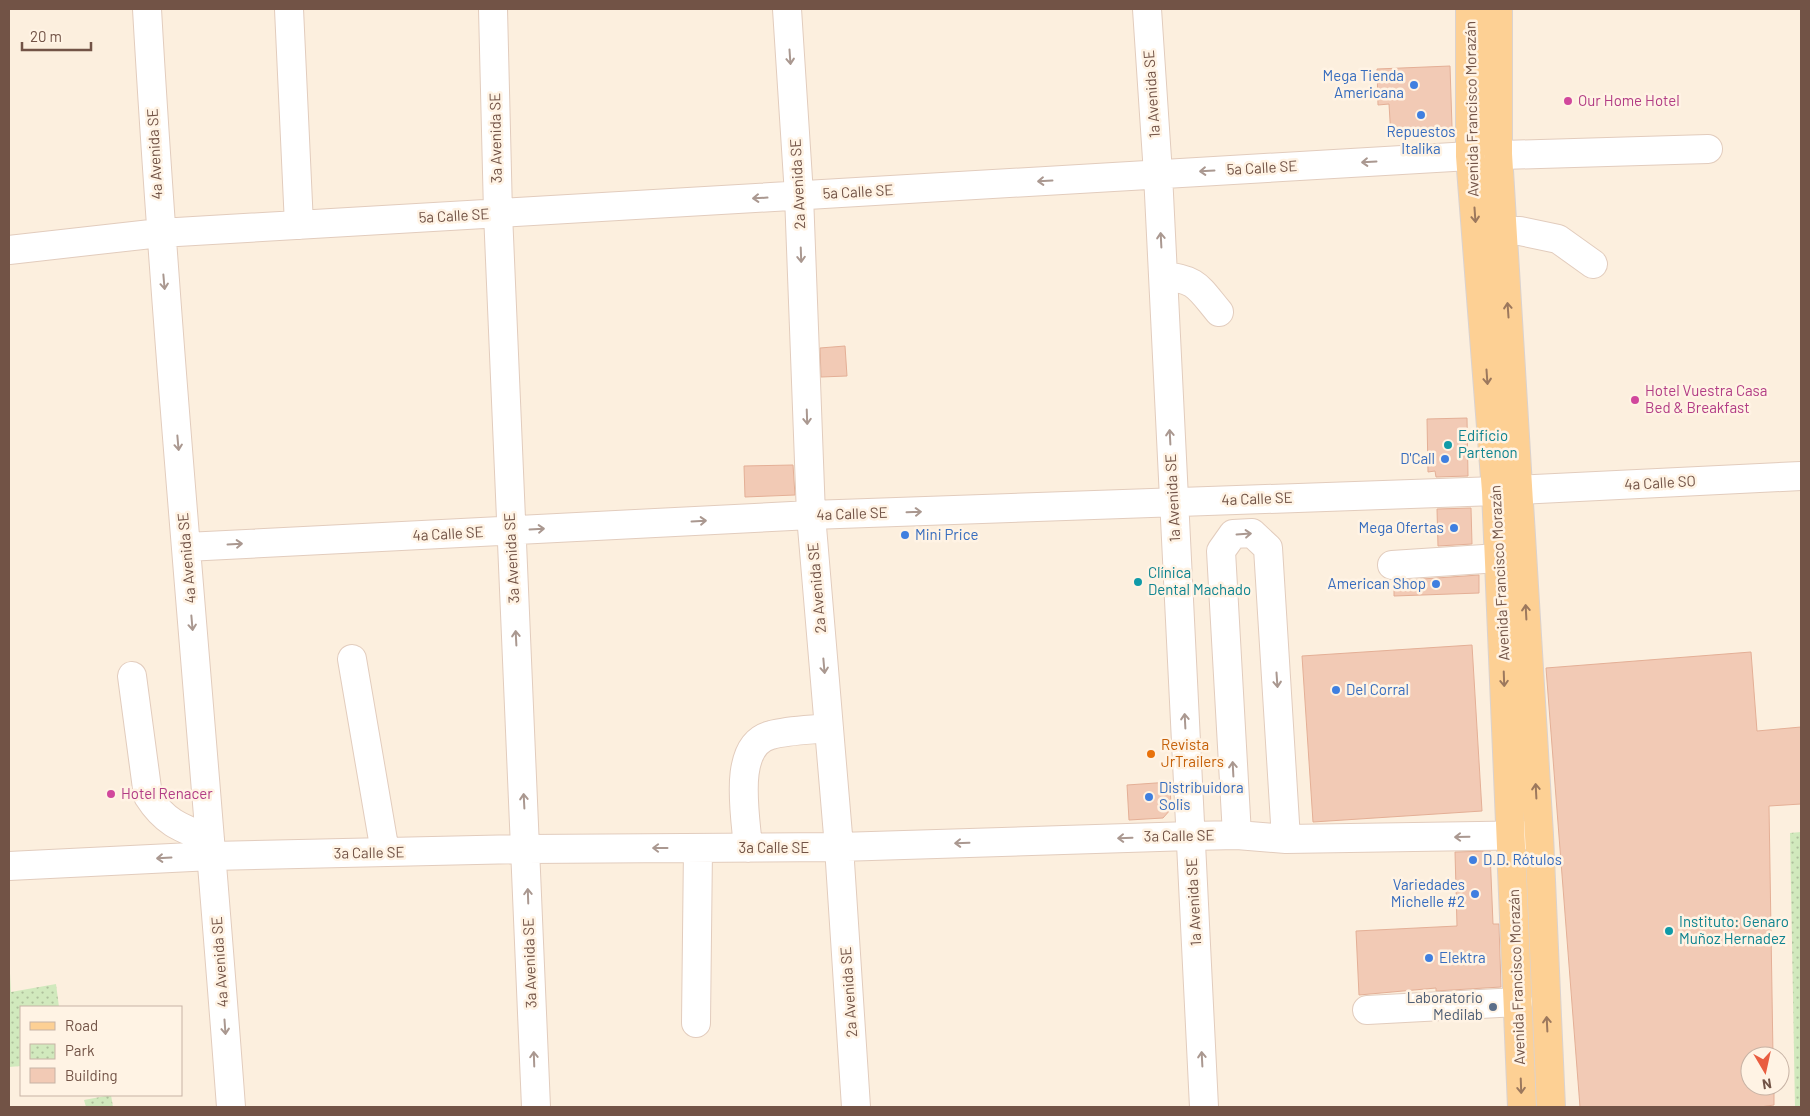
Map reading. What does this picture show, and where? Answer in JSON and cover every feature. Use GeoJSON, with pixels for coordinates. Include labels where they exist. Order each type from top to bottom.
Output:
{"type":"FeatureCollection","features":[{"type":"Feature","properties":{"kind":"main road","name":"Avenida Francisco Morazán"},"geometry":{"type":"LineString","coordinates":[[1470,9],[1470,156],[1508,491],[1539,835],[1551,1107]]}},
{"type":"Feature","properties":{"kind":"main road","name":"Avenida Francisco Morazán"},"geometry":{"type":"LineString","coordinates":[[1498,9],[1498,154],[1503,231],[1508,491],[1499,558],[1522,1107]]}},
{"type":"Feature","properties":{"kind":"street","name":"4a Avenida SE"},"geometry":{"type":"LineString","coordinates":[[147,9],[160,233],[231,1107]]}},
{"type":"Feature","properties":{"kind":"street"},"geometry":{"type":"LineString","coordinates":[[289,9],[299,225]]}},
{"type":"Feature","properties":{"kind":"street","name":"3a Avenida SE"},"geometry":{"type":"LineString","coordinates":[[493,9],[498,213],[536,1107]]}},
{"type":"Feature","properties":{"kind":"street","name":"2a Avenida SE"},"geometry":{"type":"LineString","coordinates":[[787,9],[799,195],[811,515],[839,847],[856,1107]]}},
{"type":"Feature","properties":{"kind":"street","name":"1a Avenida SE"},"geometry":{"type":"LineString","coordinates":[[1146,9],[1158,174],[1204,1107]]}},
{"type":"Feature","properties":{"kind":"street","name":"5a Calle SE"},"geometry":{"type":"LineString","coordinates":[[9,250],[160,233],[1498,154],[1708,148]]}},
{"type":"Feature","properties":{"kind":"street"},"geometry":{"type":"LineString","coordinates":[[1503,231],[1520,231],[1558,239],[1593,264]]}},
{"type":"Feature","properties":{"kind":"street"},"geometry":{"type":"LineString","coordinates":[[1163,276],[1193,281],[1219,312]]}},
{"type":"Feature","properties":{"kind":"street","name":"4a Calle SO"},"geometry":{"type":"LineString","coordinates":[[1508,491],[1801,476]]}},
{"type":"Feature","properties":{"kind":"street","name":"4a Calle SE"},"geometry":{"type":"LineString","coordinates":[[186,547],[811,515],[1508,491]]}},
{"type":"Feature","properties":{"kind":"street"},"geometry":{"type":"LineString","coordinates":[[1237,835],[1220,552],[1233,534],[1252,533],[1268,548],[1286,839]]}},
{"type":"Feature","properties":{"kind":"street"},"geometry":{"type":"LineString","coordinates":[[1392,565],[1499,558]]}},
{"type":"Feature","properties":{"kind":"street"},"geometry":{"type":"LineString","coordinates":[[352,659],[385,852]]}},
{"type":"Feature","properties":{"kind":"street"},"geometry":{"type":"LineString","coordinates":[[132,676],[148,796],[157,810],[176,826],[211,847]]}},
{"type":"Feature","properties":{"kind":"street"},"geometry":{"type":"LineString","coordinates":[[748,848],[744,765],[753,747],[769,735],[829,728]]}},
{"type":"Feature","properties":{"kind":"street","name":"3a Calle SE"},"geometry":{"type":"LineString","coordinates":[[9,866],[211,847],[385,852],[839,847],[1237,835],[1286,839],[1539,835]]}},
{"type":"Feature","properties":{"kind":"street"},"geometry":{"type":"LineString","coordinates":[[696,1023],[698,848]]}},
{"type":"Feature","properties":{"kind":"street"},"geometry":{"type":"LineString","coordinates":[[1367,1010],[1518,1002]]}},
{"type":"Feature","properties":{"kind":"green space"},"geometry":{"type":"Polygon","coordinates":[[[1801,832],[1801,1107],[1795,1107],[1790,833],[1801,832]]]}},
{"type":"Feature","properties":{"kind":"green space"},"geometry":{"type":"Polygon","coordinates":[[[9,954],[11,992],[56,984],[59,1006],[20,1006],[20,1066],[9,1067],[9,954]]]}},
{"type":"Feature","properties":{"kind":"green space"},"geometry":{"type":"Polygon","coordinates":[[[111,1096],[113,1107],[86,1107],[84,1100],[111,1096]]]}},
{"type":"Feature","properties":{"kind":"building"},"geometry":{"type":"Polygon","coordinates":[[[1450,66],[1452,127],[1445,135],[1391,137],[1389,104],[1378,105],[1377,69],[1450,66]]]}},
{"type":"Feature","properties":{"kind":"building"},"geometry":{"type":"Polygon","coordinates":[[[845,346],[847,376],[821,377],[820,348],[845,346]]]}},
{"type":"Feature","properties":{"kind":"building","name":"Edificio Partenon"},"geometry":{"type":"Polygon","coordinates":[[[1467,418],[1468,476],[1436,477],[1435,471],[1428,472],[1427,419],[1467,418]]]}},
{"type":"Feature","properties":{"kind":"building"},"geometry":{"type":"Polygon","coordinates":[[[793,465],[795,495],[745,497],[744,466],[793,465]]]}},
{"type":"Feature","properties":{"kind":"building","name":"Mega Ofertas"},"geometry":{"type":"Polygon","coordinates":[[[1471,508],[1472,544],[1438,546],[1437,509],[1471,508]]]}},
{"type":"Feature","properties":{"kind":"building","name":"American Shop"},"geometry":{"type":"Polygon","coordinates":[[[1479,575],[1479,593],[1394,596],[1394,581],[1479,575]]]}},
{"type":"Feature","properties":{"kind":"building"},"geometry":{"type":"Polygon","coordinates":[[[1472,645],[1482,811],[1313,822],[1302,656],[1472,645]]]}},
{"type":"Feature","properties":{"kind":"building","name":"Instituto: Genaro Muñoz Hernadez"},"geometry":{"type":"Polygon","coordinates":[[[1751,652],[1757,731],[1801,727],[1801,804],[1769,806],[1773,1046],[1740,1046],[1740,1096],[1774,1096],[1774,1105],[1760,1107],[1580,1107],[1546,668],[1751,652]]]}},
{"type":"Feature","properties":{"kind":"building","name":"Distribuidora Solis"},"geometry":{"type":"Polygon","coordinates":[[[1170,782],[1171,809],[1163,818],[1129,820],[1127,785],[1170,782]]]}},
{"type":"Feature","properties":{"kind":"building","name":"Elektra"},"geometry":{"type":"Polygon","coordinates":[[[1490,851],[1493,924],[1499,924],[1501,987],[1436,991],[1436,988],[1359,995],[1356,931],[1457,926],[1455,852],[1490,851]]]}},
{"type":"Feature","properties":{"kind":"place","name":"Mega Tienda Americana"},"geometry":{"type":"Point","coordinates":[1414,85]}},
{"type":"Feature","properties":{"kind":"place","name":"Our Home Hotel"},"geometry":{"type":"Point","coordinates":[1568,101]}},
{"type":"Feature","properties":{"kind":"place","name":"Repuestos Italika"},"geometry":{"type":"Point","coordinates":[1421,115]}},
{"type":"Feature","properties":{"kind":"place","name":"Hotel Vuestra Casa Bed & Breakfast"},"geometry":{"type":"Point","coordinates":[1635,400]}},
{"type":"Feature","properties":{"kind":"place","name":"Edificio Partenon"},"geometry":{"type":"Point","coordinates":[1448,445]}},
{"type":"Feature","properties":{"kind":"place","name":"D'Call"},"geometry":{"type":"Point","coordinates":[1445,459]}},
{"type":"Feature","properties":{"kind":"place","name":"Mega Ofertas"},"geometry":{"type":"Point","coordinates":[1454,528]}},
{"type":"Feature","properties":{"kind":"place","name":"Mini Price"},"geometry":{"type":"Point","coordinates":[905,535]}},
{"type":"Feature","properties":{"kind":"place","name":"Clínica Dental Machado"},"geometry":{"type":"Point","coordinates":[1138,582]}},
{"type":"Feature","properties":{"kind":"place","name":"American Shop"},"geometry":{"type":"Point","coordinates":[1436,584]}},
{"type":"Feature","properties":{"kind":"place","name":"Del Corral"},"geometry":{"type":"Point","coordinates":[1336,690]}},
{"type":"Feature","properties":{"kind":"place","name":"Revista JrTrailers"},"geometry":{"type":"Point","coordinates":[1151,754]}},
{"type":"Feature","properties":{"kind":"place","name":"Hotel Renacer"},"geometry":{"type":"Point","coordinates":[111,794]}},
{"type":"Feature","properties":{"kind":"place","name":"Distribuidora Solis"},"geometry":{"type":"Point","coordinates":[1149,797]}},
{"type":"Feature","properties":{"kind":"place","name":"D.D. Rótulos"},"geometry":{"type":"Point","coordinates":[1473,860]}},
{"type":"Feature","properties":{"kind":"place","name":"Variedades Michelle #2"},"geometry":{"type":"Point","coordinates":[1475,894]}},
{"type":"Feature","properties":{"kind":"place","name":"Instituto: Genaro Muñoz Hernadez"},"geometry":{"type":"Point","coordinates":[1669,931]}},
{"type":"Feature","properties":{"kind":"place","name":"Elektra"},"geometry":{"type":"Point","coordinates":[1429,958]}},
{"type":"Feature","properties":{"kind":"place","name":"Laboratorio Medilab"},"geometry":{"type":"Point","coordinates":[1493,1007]}}]}
